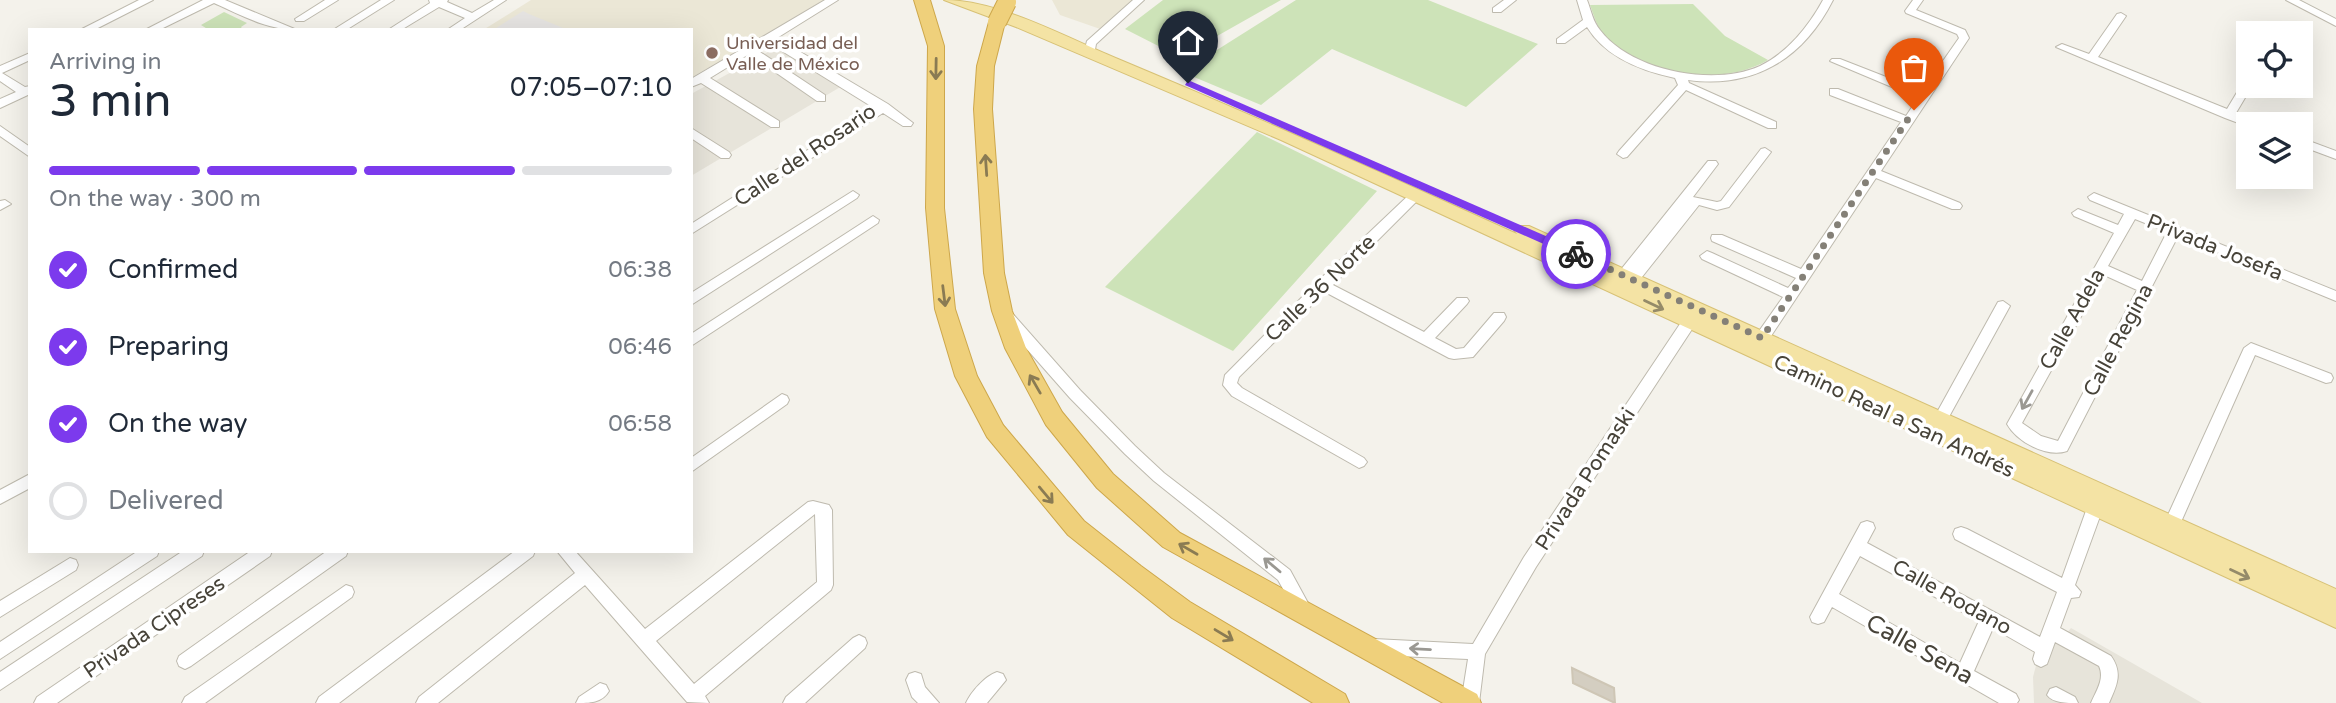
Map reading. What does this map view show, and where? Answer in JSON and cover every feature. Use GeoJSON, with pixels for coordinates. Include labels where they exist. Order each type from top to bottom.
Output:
{"type":"FeatureCollection","features":[{"type":"Feature","properties":{"kind":"highway"},"geometry":{"type":"LineString","coordinates":[[922,1],[936,46],[935,208],[946,309],[966,376],[995,431],[1076,528],[1132,573],[1181,610],[1336,703]]}},
{"type":"Feature","properties":{"kind":"highway"},"geometry":{"type":"LineString","coordinates":[[1008,1],[986,52],[982,83],[994,274],[1004,315],[1032,382],[1074,445],[1106,482],[1164,535],[1310,621],[1469,703]]}},
{"type":"Feature","properties":{"kind":"main road","name":"Camino Real a San Andrés"},"geometry":{"type":"LineString","coordinates":[[951,0],[1090,48]]}},
{"type":"Feature","properties":{"kind":"main road","name":"Camino Real a San Andrés"},"geometry":{"type":"LineString","coordinates":[[970,0],[1207,96],[1552,250],[2036,472],[2171,526],[2336,600]]}},
{"type":"Feature","properties":{"kind":"main road","name":"Camino Real a San Andrés"},"geometry":{"type":"LineString","coordinates":[[1207,96],[1416,195],[1552,250],[1628,277],[1693,315],[1762,338],[1940,420],[2016,463]]}},
{"type":"Feature","properties":{"kind":"main road","name":"Camino Real a San Andrés"},"geometry":{"type":"LineString","coordinates":[[2036,472],[2099,510],[2336,618]]}},
{"type":"Feature","properties":{"kind":"street"},"geometry":{"type":"LineString","coordinates":[[89,28],[148,0]]}},
{"type":"Feature","properties":{"kind":"street"},"geometry":{"type":"LineString","coordinates":[[154,28],[213,0],[286,28]]}},
{"type":"Feature","properties":{"kind":"street"},"geometry":{"type":"LineString","coordinates":[[300,19],[333,0]]}},
{"type":"Feature","properties":{"kind":"street"},"geometry":{"type":"LineString","coordinates":[[341,28],[389,0]]}},
{"type":"Feature","properties":{"kind":"street"},"geometry":{"type":"LineString","coordinates":[[455,28],[501,0]]}},
{"type":"Feature","properties":{"kind":"street"},"geometry":{"type":"LineString","coordinates":[[696,81],[833,0]]}},
{"type":"Feature","properties":{"kind":"street"},"geometry":{"type":"LineString","coordinates":[[1090,48],[1139,0]]}},
{"type":"Feature","properties":{"kind":"street"},"geometry":{"type":"LineString","coordinates":[[1497,10],[1511,0]]}},
{"type":"Feature","properties":{"kind":"street"},"geometry":{"type":"LineString","coordinates":[[1582,0],[1595,32],[1614,49],[1772,125]]}},
{"type":"Feature","properties":{"kind":"street"},"geometry":{"type":"LineString","coordinates":[[1623,154],[1683,81],[1740,75],[1772,64],[1823,12],[1828,0]]}},
{"type":"Feature","properties":{"kind":"street"},"geometry":{"type":"LineString","coordinates":[[1762,338],[1964,35],[1910,11],[1918,0]]}},
{"type":"Feature","properties":{"kind":"street"},"geometry":{"type":"LineString","coordinates":[[2291,0],[2336,23]]}},
{"type":"Feature","properties":{"kind":"street"},"geometry":{"type":"LineString","coordinates":[[2304,0],[2336,16]]}},
{"type":"Feature","properties":{"kind":"street"},"geometry":{"type":"LineString","coordinates":[[396,28],[438,1],[472,17]]}},
{"type":"Feature","properties":{"kind":"street"},"geometry":{"type":"LineString","coordinates":[[2091,59],[2121,16]]}},
{"type":"Feature","properties":{"kind":"street"},"geometry":{"type":"LineString","coordinates":[[1561,41],[1589,21]]}},
{"type":"Feature","properties":{"kind":"street","name":"Calle del Rosario"},"geometry":{"type":"LineString","coordinates":[[693,229],[884,107],[769,38]]}},
{"type":"Feature","properties":{"kind":"street"},"geometry":{"type":"LineString","coordinates":[[2062,47],[2236,118]]}},
{"type":"Feature","properties":{"kind":"street"},"geometry":{"type":"LineString","coordinates":[[750,50],[821,98]]}},
{"type":"Feature","properties":{"kind":"street"},"geometry":{"type":"LineString","coordinates":[[0,70],[28,57]]}},
{"type":"Feature","properties":{"kind":"street"},"geometry":{"type":"LineString","coordinates":[[1836,61],[1923,96]]}},
{"type":"Feature","properties":{"kind":"street"},"geometry":{"type":"LineString","coordinates":[[0,76],[27,90]]}},
{"type":"Feature","properties":{"kind":"street"},"geometry":{"type":"LineString","coordinates":[[696,81],[775,124]]}},
{"type":"Feature","properties":{"kind":"street"},"geometry":{"type":"LineString","coordinates":[[0,104],[27,90]]}},
{"type":"Feature","properties":{"kind":"street"},"geometry":{"type":"LineString","coordinates":[[1834,92],[1906,120]]}},
{"type":"Feature","properties":{"kind":"street"},"geometry":{"type":"LineString","coordinates":[[2229,115],[2239,98]]}},
{"type":"Feature","properties":{"kind":"street"},"geometry":{"type":"LineString","coordinates":[[884,107],[907,123]]}},
{"type":"Feature","properties":{"kind":"street"},"geometry":{"type":"LineString","coordinates":[[0,130],[28,151]]}},
{"type":"Feature","properties":{"kind":"street"},"geometry":{"type":"LineString","coordinates":[[693,133],[725,155]]}},
{"type":"Feature","properties":{"kind":"street"},"geometry":{"type":"LineString","coordinates":[[2313,146],[2336,155]]}},
{"type":"Feature","properties":{"kind":"street"},"geometry":{"type":"LineString","coordinates":[[1628,277],[1696,200],[1717,206],[1725,204],[1765,152]]}},
{"type":"Feature","properties":{"kind":"street"},"geometry":{"type":"LineString","coordinates":[[1628,277],[1712,164]]}},
{"type":"Feature","properties":{"kind":"street"},"geometry":{"type":"LineString","coordinates":[[1873,172],[1956,206]]}},
{"type":"Feature","properties":{"kind":"street"},"geometry":{"type":"LineString","coordinates":[[693,299],[853,195]]}},
{"type":"Feature","properties":{"kind":"street","name":"Calle 36 Norte"},"geometry":{"type":"LineString","coordinates":[[1359,461],[1237,392],[1230,385],[1232,375],[1416,195]]}},
{"type":"Feature","properties":{"kind":"street","name":"Privada Josefa"},"geometry":{"type":"LineString","coordinates":[[2094,197],[2336,296]]}},
{"type":"Feature","properties":{"kind":"street","name":"Calle Adela"},"geometry":{"type":"LineString","coordinates":[[2016,463],[2021,431],[2101,268],[2132,212]]}},
{"type":"Feature","properties":{"kind":"street"},"geometry":{"type":"LineString","coordinates":[[2078,213],[2121,231]]}},
{"type":"Feature","properties":{"kind":"street"},"geometry":{"type":"LineString","coordinates":[[693,340],[873,220]]}},
{"type":"Feature","properties":{"kind":"street","name":"Calle Regina"},"geometry":{"type":"LineString","coordinates":[[2036,472],[2146,288],[2175,230]]}},
{"type":"Feature","properties":{"kind":"street"},"geometry":{"type":"LineString","coordinates":[[1717,238],[1804,276]]}},
{"type":"Feature","properties":{"kind":"street"},"geometry":{"type":"LineString","coordinates":[[1707,256],[1791,295]]}},
{"type":"Feature","properties":{"kind":"street"},"geometry":{"type":"LineString","coordinates":[[2101,268],[2146,288]]}},
{"type":"Feature","properties":{"kind":"street"},"geometry":{"type":"LineString","coordinates":[[1322,285],[1462,356],[1499,317]]}},
{"type":"Feature","properties":{"kind":"street"},"geometry":{"type":"LineString","coordinates":[[1425,339],[1462,302]]}},
{"type":"Feature","properties":{"kind":"street"},"geometry":{"type":"LineString","coordinates":[[1940,420],[2003,306]]}},
{"type":"Feature","properties":{"kind":"street"},"geometry":{"type":"LineString","coordinates":[[1004,315],[1075,394],[1159,477],[1284,575],[1310,621]]}},
{"type":"Feature","properties":{"kind":"street","name":"Privada Pomaski"},"geometry":{"type":"LineString","coordinates":[[1469,703],[1477,652],[1530,562],[1693,315]]}},
{"type":"Feature","properties":{"kind":"street"},"geometry":{"type":"LineString","coordinates":[[2171,526],[2251,348],[2326,377]]}},
{"type":"Feature","properties":{"kind":"street"},"geometry":{"type":"LineString","coordinates":[[693,466],[782,400]]}},
{"type":"Feature","properties":{"kind":"street"},"geometry":{"type":"LineString","coordinates":[[2021,431],[2053,446]]}},
{"type":"Feature","properties":{"kind":"street"},"geometry":{"type":"LineString","coordinates":[[0,498],[28,481]]}},
{"type":"Feature","properties":{"kind":"street"},"geometry":{"type":"LineString","coordinates":[[570,553],[586,574],[644,640],[697,699],[825,585],[824,510],[813,507],[644,640]]}},
{"type":"Feature","properties":{"kind":"street"},"geometry":{"type":"LineString","coordinates":[[2099,510],[2070,591],[2069,607],[2060,612],[2052,632],[2111,667],[2112,673],[2100,703]]}},
{"type":"Feature","properties":{"kind":"street"},"geometry":{"type":"LineString","coordinates":[[1818,617],[1867,527]]}},
{"type":"Feature","properties":{"kind":"street"},"geometry":{"type":"LineString","coordinates":[[1961,534],[2070,591]]}},
{"type":"Feature","properties":{"kind":"street","name":"Calle Rodano"},"geometry":{"type":"LineString","coordinates":[[1857,546],[1989,618],[2044,654],[2052,632]]}},
{"type":"Feature","properties":{"kind":"street"},"geometry":{"type":"LineString","coordinates":[[0,652],[148,553]]}},
{"type":"Feature","properties":{"kind":"street"},"geometry":{"type":"LineString","coordinates":[[0,681],[193,553]]}},
{"type":"Feature","properties":{"kind":"street","name":"Privada Cipreses"},"geometry":{"type":"LineString","coordinates":[[43,703],[261,553]]}},
{"type":"Feature","properties":{"kind":"street"},"geometry":{"type":"LineString","coordinates":[[185,661],[338,553]]}},
{"type":"Feature","properties":{"kind":"street"},"geometry":{"type":"LineString","coordinates":[[325,703],[524,553]]}},
{"type":"Feature","properties":{"kind":"street"},"geometry":{"type":"LineString","coordinates":[[0,610],[70,565]]}},
{"type":"Feature","properties":{"kind":"street"},"geometry":{"type":"LineString","coordinates":[[425,703],[586,574]]}},
{"type":"Feature","properties":{"kind":"street"},"geometry":{"type":"LineString","coordinates":[[191,703],[346,592]]}},
{"type":"Feature","properties":{"kind":"street","name":"Calle Sena"},"geometry":{"type":"LineString","coordinates":[[1829,597],[2010,700]]}},
{"type":"Feature","properties":{"kind":"street"},"geometry":{"type":"LineString","coordinates":[[1964,674],[1989,618]]}},
{"type":"Feature","properties":{"kind":"street"},"geometry":{"type":"LineString","coordinates":[[792,703],[859,643]]}},
{"type":"Feature","properties":{"kind":"street"},"geometry":{"type":"LineString","coordinates":[[1363,647],[1477,652]]}},
{"type":"Feature","properties":{"kind":"street"},"geometry":{"type":"LineString","coordinates":[[915,680],[918,691],[930,703]]}},
{"type":"Feature","properties":{"kind":"street"},"geometry":{"type":"LineString","coordinates":[[975,703],[997,680]]}},
{"type":"Feature","properties":{"kind":"street"},"geometry":{"type":"LineString","coordinates":[[585,703],[600,691]]}},
{"type":"Feature","properties":{"kind":"shaded area","name":"Universidad del Valle de México"},"geometry":{"type":"Polygon","coordinates":[[[531,0],[824,0],[693,77],[693,28],[486,28],[531,0]]]}},
{"type":"Feature","properties":{"kind":"shaded area"},"geometry":{"type":"Polygon","coordinates":[[[1052,0],[1139,0],[1103,30],[1060,15],[1052,0]]]}},
{"type":"Feature","properties":{"kind":"shaded area"},"geometry":{"type":"Polygon","coordinates":[[[523,11],[563,28],[496,28],[523,11]]]}},
{"type":"Feature","properties":{"kind":"shaded area"},"geometry":{"type":"Polygon","coordinates":[[[779,46],[842,86],[693,175],[693,93],[779,46]]]}},
{"type":"Feature","properties":{"kind":"shaded area"},"geometry":{"type":"Polygon","coordinates":[[[2071,628],[2202,703],[2034,703],[2033,677],[2044,635],[2058,643],[2071,628]]]}},
{"type":"Feature","properties":{"kind":"green space"},"geometry":{"type":"Polygon","coordinates":[[[1163,0],[1281,0],[1180,57],[1125,29],[1163,0]]]}},
{"type":"Feature","properties":{"kind":"green space"},"geometry":{"type":"Polygon","coordinates":[[[1296,0],[1428,0],[1538,44],[1466,107],[1332,49],[1261,105],[1182,72],[1296,0]]]}},
{"type":"Feature","properties":{"kind":"green space"},"geometry":{"type":"Polygon","coordinates":[[[1693,4],[1725,36],[1768,60],[1729,74],[1706,76],[1661,70],[1640,63],[1606,39],[1598,27],[1590,5],[1693,4]]]}},
{"type":"Feature","properties":{"kind":"green space"},"geometry":{"type":"Polygon","coordinates":[[[224,12],[247,23],[242,28],[206,28],[201,25],[224,12]]]}},
{"type":"Feature","properties":{"kind":"green space"},"geometry":{"type":"Polygon","coordinates":[[[1257,132],[1377,191],[1233,351],[1105,287],[1257,132]]]}},
{"type":"Feature","properties":{"kind":"building"},"geometry":{"type":"Polygon","coordinates":[[[1572,668],[1614,688],[1615,703],[1573,683],[1572,668]]]}},
{"type":"Feature","properties":{"kind":"way so far"},"geometry":{"type":"LineString","coordinates":[[1576,254],[1762,338],[1914,110]]}},
{"type":"Feature","properties":{"kind":"place","name":"Universidad del Valle de México"},"geometry":{"type":"Point","coordinates":[712,53]}},
{"type":"Feature","properties":{"kind":"route"},"geometry":{"type":"LineString","coordinates":[[1188,83],[1289,125],[1576,254]]}}]}
